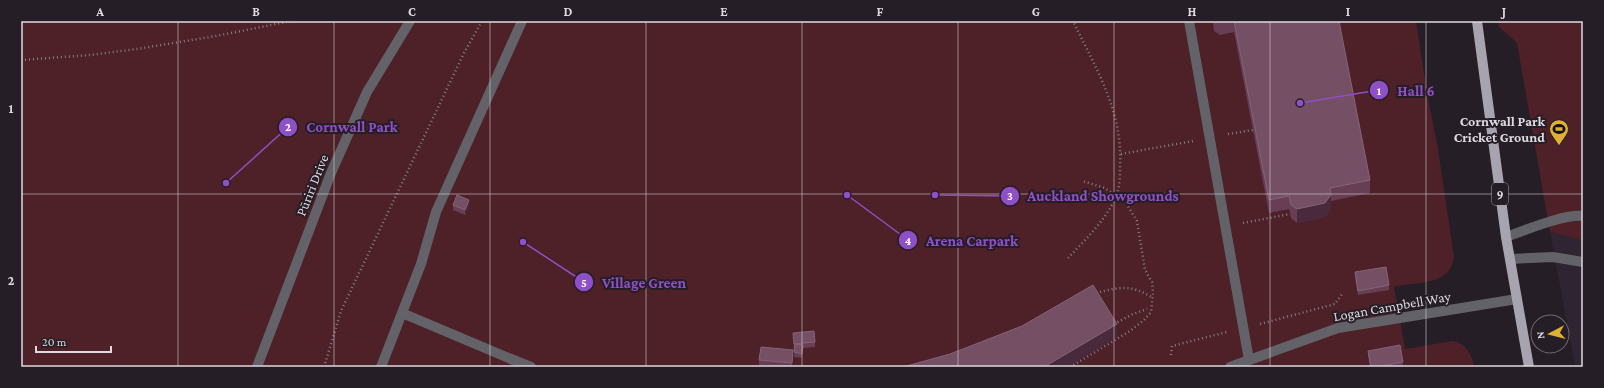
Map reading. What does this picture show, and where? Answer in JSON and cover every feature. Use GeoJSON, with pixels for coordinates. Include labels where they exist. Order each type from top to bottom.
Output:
{"type":"FeatureCollection","features":[{"type":"Feature","properties":{"kind":"main road","name":"9"},"geometry":{"type":"LineString","coordinates":[[1477,21],[1506,237],[1529,367]]}},
{"type":"Feature","properties":{"kind":"street","name":"Pūriri Drive"},"geometry":{"type":"LineString","coordinates":[[257,367],[331,173],[367,92],[410,21]]}},
{"type":"Feature","properties":{"kind":"street"},"geometry":{"type":"LineString","coordinates":[[381,367],[421,264],[436,212],[522,21]]}},
{"type":"Feature","properties":{"kind":"street"},"geometry":{"type":"LineString","coordinates":[[1189,21],[1249,360]]}},
{"type":"Feature","properties":{"kind":"street"},"geometry":{"type":"LineString","coordinates":[[1506,237],[1562,219],[1583,216]]}},
{"type":"Feature","properties":{"kind":"street"},"geometry":{"type":"LineString","coordinates":[[1510,259],[1553,257],[1583,262]]}},
{"type":"Feature","properties":{"kind":"street","name":"Logan Campbell Way"},"geometry":{"type":"LineString","coordinates":[[1230,367],[1338,328],[1517,299]]}},
{"type":"Feature","properties":{"kind":"street"},"geometry":{"type":"LineString","coordinates":[[402,314],[531,367]]}},
{"type":"Feature","properties":{"kind":"path"},"geometry":{"type":"LineString","coordinates":[[21,60],[90,55],[137,49],[216,36],[286,22],[301,21]]}},
{"type":"Feature","properties":{"kind":"path"},"geometry":{"type":"LineString","coordinates":[[324,367],[341,312],[464,53],[482,21]]}},
{"type":"Feature","properties":{"kind":"path"},"geometry":{"type":"LineString","coordinates":[[1068,258],[1104,216],[1116,196],[1120,184],[1121,154],[1117,121],[1107,91],[1073,21]]}},
{"type":"Feature","properties":{"kind":"path"},"geometry":{"type":"LineString","coordinates":[[1121,154],[1153,149]]}},
{"type":"Feature","properties":{"kind":"path"},"geometry":{"type":"LineString","coordinates":[[1070,367],[1130,331],[1144,320],[1151,312],[1153,298],[1152,282],[1145,270],[1137,221],[1126,203],[1105,188],[1082,181]]}},
{"type":"Feature","properties":{"kind":"path"},"geometry":{"type":"LineString","coordinates":[[1225,226],[1290,214]]}},
{"type":"Feature","properties":{"kind":"path"},"geometry":{"type":"LineString","coordinates":[[1091,294],[1119,288],[1130,288],[1141,291],[1153,298]]}},
{"type":"Feature","properties":{"kind":"path"},"geometry":{"type":"LineString","coordinates":[[1110,326],[1133,314],[1147,309]]}},
{"type":"Feature","properties":{"kind":"shaded area"},"geometry":{"type":"Polygon","coordinates":[[[21,21],[1416,21],[1427,93],[1438,149],[1454,257],[1451,267],[1446,274],[1439,278],[1422,283],[1394,287],[1405,349],[1452,341],[1457,342],[1468,350],[1474,367],[21,367],[21,21]]]}},
{"type":"Feature","properties":{"kind":"shaded area","name":"Cornwall Park Cricket Ground"},"geometry":{"type":"Polygon","coordinates":[[[1498,21],[1583,21],[1583,241],[1550,232],[1517,43],[1499,27],[1498,21]]]}},
{"type":"Feature","properties":{"kind":"shaded area"},"geometry":{"type":"Polygon","coordinates":[[[1550,232],[1583,241],[1583,367],[1575,367],[1570,340],[1570,314],[1565,314],[1550,232]]]}},
{"type":"Feature","properties":{"kind":"building"},"geometry":{"type":"Polygon","coordinates":[[[1234,21],[1339,21],[1370,180],[1330,188],[1331,195],[1325,203],[1297,209],[1291,205],[1289,196],[1269,200],[1234,21]]]}},
{"type":"Feature","properties":{"kind":"building"},"geometry":{"type":"Polygon","coordinates":[[[457,195],[469,200],[465,210],[453,205],[457,195]]]}},
{"type":"Feature","properties":{"kind":"building"},"geometry":{"type":"Polygon","coordinates":[[[1386,267],[1389,285],[1358,291],[1355,272],[1386,267]]]}},
{"type":"Feature","properties":{"kind":"building"},"geometry":{"type":"Polygon","coordinates":[[[1093,285],[1117,324],[1044,367],[903,367],[950,354],[1022,326],[1093,285]]]}},
{"type":"Feature","properties":{"kind":"building"},"geometry":{"type":"Polygon","coordinates":[[[814,331],[815,342],[794,344],[793,333],[814,331]]]}},
{"type":"Feature","properties":{"kind":"building"},"geometry":{"type":"Polygon","coordinates":[[[795,344],[803,345],[802,354],[794,352],[795,344]]]}},
{"type":"Feature","properties":{"kind":"building"},"geometry":{"type":"Polygon","coordinates":[[[1400,345],[1403,362],[1371,367],[1368,351],[1400,345]]]}},
{"type":"Feature","properties":{"kind":"building"},"geometry":{"type":"Polygon","coordinates":[[[761,347],[793,350],[792,363],[759,360],[761,347]]]}},
{"type":"Feature","properties":{"kind":"place","name":"Hall 6"},"geometry":{"type":"Point","coordinates":[1300,103]}},
{"type":"Feature","properties":{"kind":"place","name":"Cornwall Park Cricket Ground"},"geometry":{"type":"Point","coordinates":[1559,146]}},
{"type":"Feature","properties":{"kind":"place","name":"Cornwall Park"},"geometry":{"type":"Point","coordinates":[226,183]}},
{"type":"Feature","properties":{"kind":"place","name":"Arena Carpark"},"geometry":{"type":"Point","coordinates":[847,195]}},
{"type":"Feature","properties":{"kind":"place","name":"Auckland Showgrounds"},"geometry":{"type":"Point","coordinates":[935,195]}},
{"type":"Feature","properties":{"kind":"place","name":"Village Green"},"geometry":{"type":"Point","coordinates":[523,242]}}]}
